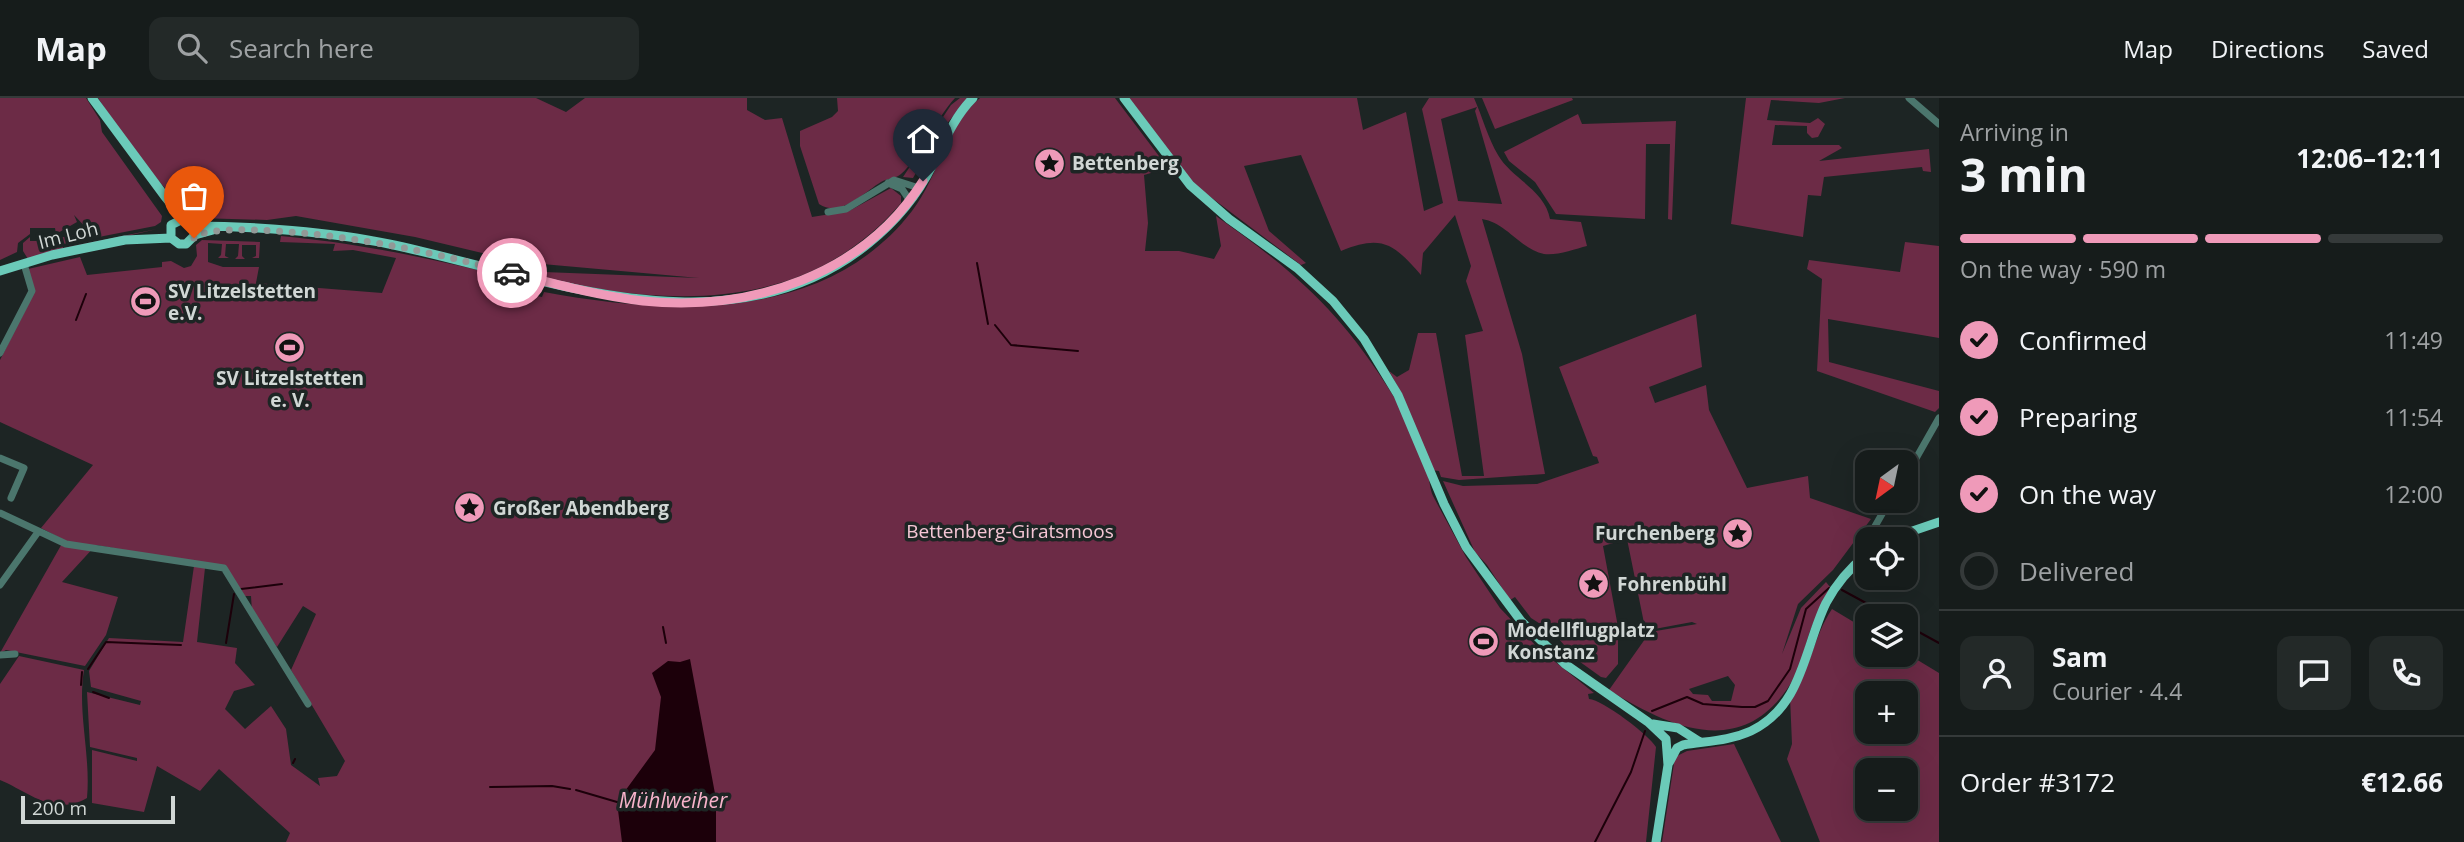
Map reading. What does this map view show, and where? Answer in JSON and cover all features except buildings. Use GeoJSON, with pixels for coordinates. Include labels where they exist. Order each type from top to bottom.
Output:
{"type":"FeatureCollection","features":[{"type":"Feature","properties":{"kind":"main road"},"geometry":{"type":"LineString","coordinates":[[92,98],[166,198],[174,227],[194,231],[218,228],[265,231],[385,243],[606,296],[680,302],[746,296],[824,271],[869,244],[910,201],[953,125],[973,98]]}},
{"type":"Feature","properties":{"kind":"main road"},"geometry":{"type":"LineString","coordinates":[[1124,98],[1190,185],[1228,219],[1297,268],[1333,301],[1364,339],[1398,395],[1444,504],[1466,547],[1521,621],[1565,664],[1648,722],[1674,744],[1718,742],[1751,731],[1776,712],[1802,673],[1827,602],[1855,564]]}},
{"type":"Feature","properties":{"kind":"main road","name":"Im Loh"},"geometry":{"type":"LineString","coordinates":[[0,271],[90,246],[146,238],[174,227],[176,243],[186,244],[194,231]]}},
{"type":"Feature","properties":{"kind":"main road"},"geometry":{"type":"LineString","coordinates":[[1918,527],[1939,522]]}},
{"type":"Feature","properties":{"kind":"main road"},"geometry":{"type":"LineString","coordinates":[[1648,722],[1671,729],[1678,728],[1700,742]]}},
{"type":"Feature","properties":{"kind":"main road"},"geometry":{"type":"LineString","coordinates":[[1656,842],[1668,765],[1674,744],[1671,729]]}},
{"type":"Feature","properties":{"kind":"main road"},"geometry":{"type":"LineString","coordinates":[[1674,744],[1685,734]]}},
{"type":"Feature","properties":{"kind":"street"},"geometry":{"type":"LineString","coordinates":[[1909,98],[1939,124]]}},
{"type":"Feature","properties":{"kind":"street"},"geometry":{"type":"LineString","coordinates":[[828,212],[846,209],[894,180],[919,188]]}},
{"type":"Feature","properties":{"kind":"street"},"geometry":{"type":"LineString","coordinates":[[887,183],[902,189],[910,201]]}},
{"type":"Feature","properties":{"kind":"street"},"geometry":{"type":"LineString","coordinates":[[0,353],[32,291],[24,264]]}},
{"type":"Feature","properties":{"kind":"street"},"geometry":{"type":"LineString","coordinates":[[1918,455],[1939,418]]}},
{"type":"Feature","properties":{"kind":"street"},"geometry":{"type":"LineString","coordinates":[[0,458],[33,471]]}},
{"type":"Feature","properties":{"kind":"street"},"geometry":{"type":"LineString","coordinates":[[11,498],[24,468]]}},
{"type":"Feature","properties":{"kind":"street"},"geometry":{"type":"LineString","coordinates":[[0,513],[66,544],[224,568],[308,704]]}},
{"type":"Feature","properties":{"kind":"street"},"geometry":{"type":"LineString","coordinates":[[1874,527],[1882,513]]}},
{"type":"Feature","properties":{"kind":"street"},"geometry":{"type":"LineString","coordinates":[[0,585],[38,532]]}},
{"type":"Feature","properties":{"kind":"street"},"geometry":{"type":"LineString","coordinates":[[0,655],[15,653]]}},
{"type":"Feature","properties":{"kind":"green space"},"geometry":{"type":"Polygon","coordinates":[[[0,98],[86,98],[100,120],[102,132],[162,216],[161,222],[155,226],[63,244],[63,248],[157,229],[28,259],[23,251],[23,243],[30,237],[30,241],[55,241],[56,238],[91,233],[74,215],[77,222],[56,234],[55,228],[30,228],[30,234],[18,243],[17,252],[0,260],[0,98]]]}},
{"type":"Feature","properties":{"kind":"green space"},"geometry":{"type":"Polygon","coordinates":[[[98,98],[536,98],[566,112],[585,98],[747,98],[747,110],[765,120],[782,118],[812,217],[849,211],[891,188],[901,196],[901,203],[861,241],[818,268],[771,285],[723,294],[672,296],[621,292],[518,271],[699,278],[520,262],[415,237],[296,216],[267,220],[198,218],[174,199],[98,98]]]}},
{"type":"Feature","properties":{"kind":"green space"},"geometry":{"type":"Polygon","coordinates":[[[837,98],[955,98],[901,174],[881,182],[844,206],[827,208],[819,204],[800,146],[800,131],[832,117],[838,111],[837,98]]]}},
{"type":"Feature","properties":{"kind":"green space"},"geometry":{"type":"Polygon","coordinates":[[[960,98],[968,98],[940,132],[913,178],[903,177],[951,105],[960,98]]]}},
{"type":"Feature","properties":{"kind":"green space","name":"Bettenberg-Giratsmoos"},"geometry":{"type":"Polygon","coordinates":[[[980,98],[1115,98],[1168,168],[1144,175],[1148,223],[1145,251],[1179,251],[1214,259],[1221,246],[1216,216],[1294,276],[1336,318],[1399,405],[1421,457],[1433,496],[1466,557],[1500,608],[1538,648],[1594,693],[1588,694],[1589,699],[1625,719],[1656,747],[1646,842],[286,842],[290,833],[219,769],[200,791],[157,766],[144,812],[92,803],[92,750],[137,761],[137,758],[90,747],[87,692],[140,705],[141,701],[91,687],[89,671],[109,638],[183,642],[194,566],[205,568],[197,642],[237,648],[235,663],[255,685],[234,691],[225,709],[245,729],[271,706],[286,729],[291,765],[320,786],[318,778],[337,776],[345,761],[291,670],[316,614],[303,606],[277,647],[252,612],[251,596],[243,596],[221,567],[96,545],[62,582],[118,597],[106,635],[85,666],[6,650],[0,653],[64,540],[41,528],[93,465],[0,422],[0,360],[32,297],[28,269],[80,257],[87,275],[162,267],[162,262],[171,261],[184,268],[191,266],[197,256],[196,245],[202,240],[260,242],[259,258],[252,258],[256,256],[256,245],[242,245],[242,256],[245,259],[235,259],[238,256],[239,244],[226,244],[225,256],[229,258],[218,258],[222,244],[208,243],[208,262],[223,267],[259,267],[256,283],[382,293],[396,258],[353,250],[333,251],[335,244],[280,242],[281,236],[378,249],[473,269],[536,284],[535,289],[493,278],[496,288],[542,297],[544,292],[642,305],[692,306],[742,302],[790,292],[835,275],[876,248],[912,211],[959,123],[968,109],[980,98]]]}},
{"type":"Feature","properties":{"kind":"green space"},"geometry":{"type":"Polygon","coordinates":[[[1128,98],[1357,98],[1363,130],[1406,112],[1424,211],[1443,203],[1422,109],[1429,98],[1474,98],[1491,141],[1504,163],[1542,200],[1550,219],[1581,222],[1587,246],[1544,254],[1528,247],[1499,225],[1482,219],[1522,354],[1545,474],[1459,480],[1441,477],[1439,471],[1431,470],[1402,394],[1389,371],[1397,377],[1409,370],[1418,333],[1436,333],[1462,476],[1484,476],[1465,335],[1483,331],[1466,281],[1471,266],[1455,215],[1423,253],[1421,275],[1395,249],[1386,245],[1367,243],[1341,251],[1301,155],[1244,166],[1269,231],[1306,263],[1301,265],[1192,183],[1128,98]],[[1477,107],[1441,119],[1458,201],[1502,204],[1475,111],[1477,107]]]}},
{"type":"Feature","properties":{"kind":"green space"},"geometry":{"type":"Polygon","coordinates":[[[1482,98],[1572,98],[1573,100],[1495,129],[1482,98]]]}},
{"type":"Feature","properties":{"kind":"green space"},"geometry":{"type":"Polygon","coordinates":[[[1746,98],[1845,98],[1819,103],[1771,100],[1767,120],[1810,123],[1818,118],[1825,124],[1818,137],[1812,138],[1807,133],[1807,126],[1775,125],[1772,145],[1839,145],[1842,148],[1819,161],[1929,149],[1931,172],[1923,171],[1922,167],[1824,177],[1821,196],[1808,195],[1803,237],[1731,224],[1746,98]]]}},
{"type":"Feature","properties":{"kind":"green space"},"geometry":{"type":"Polygon","coordinates":[[[1578,114],[1582,124],[1676,121],[1672,220],[1668,219],[1670,144],[1646,144],[1645,219],[1556,214],[1535,182],[1509,161],[1504,152],[1578,114]]]}},
{"type":"Feature","properties":{"kind":"green space"},"geometry":{"type":"Polygon","coordinates":[[[1905,242],[1939,246],[1939,338],[1828,319],[1829,362],[1939,391],[1939,408],[1935,412],[1817,371],[1822,279],[1807,269],[1809,260],[1900,272],[1905,242]]]}},
{"type":"Feature","properties":{"kind":"green space"},"geometry":{"type":"Polygon","coordinates":[[[1696,314],[1702,367],[1649,387],[1655,403],[1706,385],[1709,410],[1747,488],[1808,476],[1810,498],[1871,519],[1865,527],[1855,527],[1855,540],[1833,570],[1798,604],[1782,654],[1801,608],[1826,582],[1830,587],[1810,631],[1795,676],[1776,703],[1755,720],[1733,729],[1709,730],[1684,726],[1634,705],[1609,690],[1650,632],[1697,624],[1692,622],[1649,630],[1645,628],[1627,539],[1603,546],[1618,627],[1618,664],[1606,678],[1576,659],[1553,632],[1531,618],[1515,597],[1510,600],[1475,552],[1443,481],[1463,486],[1537,484],[1599,463],[1597,457],[1593,456],[1559,367],[1696,314]],[[1728,676],[1689,689],[1693,694],[1708,695],[1712,701],[1731,701],[1735,685],[1728,676]]]}},
{"type":"Feature","properties":{"kind":"green space"},"geometry":{"type":"Polygon","coordinates":[[[1832,609],[1855,623],[1855,667],[1918,667],[1918,660],[1939,673],[1939,842],[1820,842],[1787,759],[1792,744],[1790,697],[1803,675],[1832,609]]]}},
{"type":"Feature","properties":{"kind":"green space"},"geometry":{"type":"Polygon","coordinates":[[[19,656],[84,670],[82,702],[87,798],[64,805],[53,804],[0,780],[0,684],[19,656]]]}},
{"type":"Feature","properties":{"kind":"green space"},"geometry":{"type":"Polygon","coordinates":[[[1734,744],[1781,842],[1662,842],[1675,757],[1687,751],[1734,744]]]}},
{"type":"Feature","properties":{"kind":"water","name":"Mühlweiher"},"geometry":{"type":"Polygon","coordinates":[[[690,659],[716,799],[716,842],[622,842],[617,802],[655,750],[661,697],[652,673],[668,661],[690,659]]]}},
{"type":"Feature","properties":{"kind":"waterway"},"geometry":{"type":"LineString","coordinates":[[916,146],[922,141]]}},
{"type":"Feature","properties":{"kind":"waterway"},"geometry":{"type":"LineString","coordinates":[[977,263],[988,324]]}},
{"type":"Feature","properties":{"kind":"waterway"},"geometry":{"type":"LineString","coordinates":[[76,320],[86,294]]}},
{"type":"Feature","properties":{"kind":"waterway"},"geometry":{"type":"LineString","coordinates":[[995,325],[1011,345],[1078,351]]}},
{"type":"Feature","properties":{"kind":"waterway"},"geometry":{"type":"LineString","coordinates":[[241,589],[282,584]]}},
{"type":"Feature","properties":{"kind":"waterway"},"geometry":{"type":"LineString","coordinates":[[1652,711],[1687,697],[1703,704],[1742,707],[1755,707],[1768,701],[1790,669],[1806,609],[1829,588]]}},
{"type":"Feature","properties":{"kind":"waterway"},"geometry":{"type":"LineString","coordinates":[[1842,590],[1868,604]]}},
{"type":"Feature","properties":{"kind":"waterway"},"geometry":{"type":"LineString","coordinates":[[226,643],[234,594]]}},
{"type":"Feature","properties":{"kind":"waterway"},"geometry":{"type":"LineString","coordinates":[[663,627],[666,643]]}},
{"type":"Feature","properties":{"kind":"waterway"},"geometry":{"type":"LineString","coordinates":[[1918,632],[1939,643]]}},
{"type":"Feature","properties":{"kind":"waterway"},"geometry":{"type":"LineString","coordinates":[[88,669],[106,642],[181,645]]}},
{"type":"Feature","properties":{"kind":"waterway"},"geometry":{"type":"LineString","coordinates":[[81,685],[82,672]]}},
{"type":"Feature","properties":{"kind":"waterway"},"geometry":{"type":"LineString","coordinates":[[93,692],[109,698]]}},
{"type":"Feature","properties":{"kind":"waterway"},"geometry":{"type":"LineString","coordinates":[[1595,842],[1631,772],[1645,731]]}},
{"type":"Feature","properties":{"kind":"waterway"},"geometry":{"type":"LineString","coordinates":[[293,763],[295,759]]}},
{"type":"Feature","properties":{"kind":"waterway"},"geometry":{"type":"LineString","coordinates":[[490,787],[552,786],[570,789]]}},
{"type":"Feature","properties":{"kind":"waterway"},"geometry":{"type":"LineString","coordinates":[[576,790],[617,802]]}},
{"type":"Feature","properties":{"kind":"way so far"},"geometry":{"type":"LineString","coordinates":[[194,238],[195,235],[218,228],[348,237],[448,256],[512,273]]}},
{"type":"Feature","properties":{"kind":"place","name":"Bettenberg"},"geometry":{"type":"Point","coordinates":[1049,163]}},
{"type":"Feature","properties":{"kind":"place","name":"SV Litzelstetten e.V."},"geometry":{"type":"Point","coordinates":[145,302]}},
{"type":"Feature","properties":{"kind":"place","name":"SV Litzelstetten e. V."},"geometry":{"type":"Point","coordinates":[290,347]}},
{"type":"Feature","properties":{"kind":"place","name":"Großer Abendberg"},"geometry":{"type":"Point","coordinates":[470,508]}},
{"type":"Feature","properties":{"kind":"place","name":"Furchenberg"},"geometry":{"type":"Point","coordinates":[1738,533]}},
{"type":"Feature","properties":{"kind":"place","name":"Fohrenbühl"},"geometry":{"type":"Point","coordinates":[1594,584]}},
{"type":"Feature","properties":{"kind":"place","name":"Modellflugplatz Konstanz"},"geometry":{"type":"Point","coordinates":[1484,641]}},
{"type":"Feature","properties":{"kind":"route"},"geometry":{"type":"LineString","coordinates":[[512,273],[606,296],[645,301],[696,302],[746,296],[801,281],[849,258],[887,228],[905,208],[923,181]]}}]}
